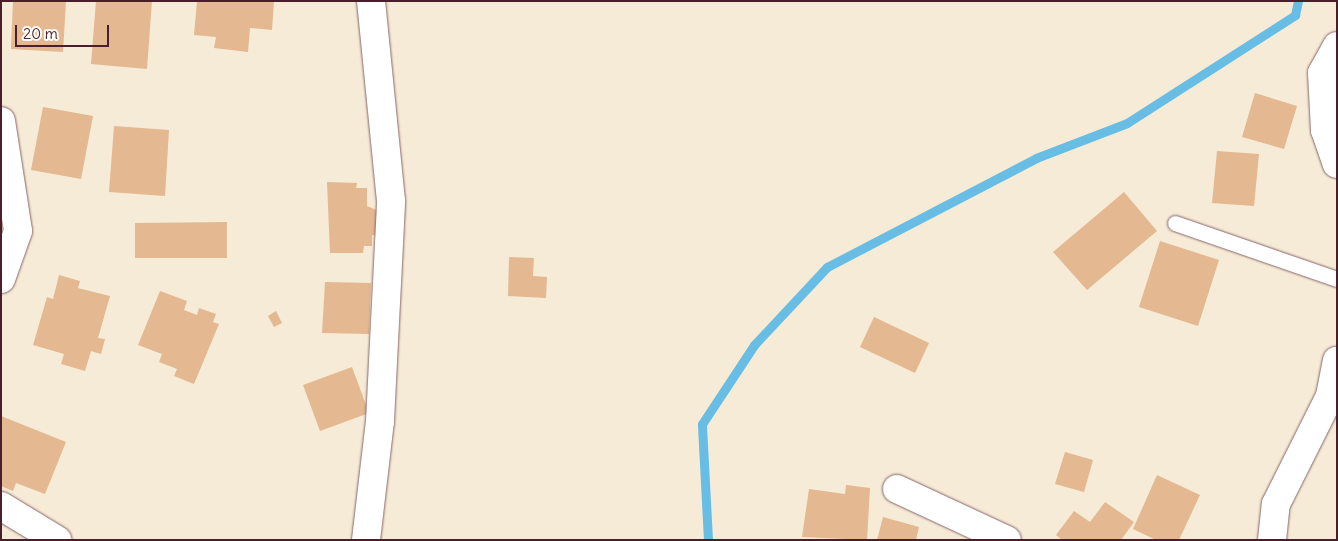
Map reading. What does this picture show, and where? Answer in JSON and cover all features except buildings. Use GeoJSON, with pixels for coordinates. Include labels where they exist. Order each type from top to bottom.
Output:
{"type":"FeatureCollection","features":[{"type":"Feature","properties":{"kind":"street"},"geometry":{"type":"LineString","coordinates":[[366,540],[380,421],[391,201],[371,1]]}},
{"type":"Feature","properties":{"kind":"street"},"geometry":{"type":"LineString","coordinates":[[1337,46],[1322,73],[1337,164]]}},
{"type":"Feature","properties":{"kind":"street"},"geometry":{"type":"LineString","coordinates":[[1,121],[18,231],[1,279]]}},
{"type":"Feature","properties":{"kind":"street"},"geometry":{"type":"LineString","coordinates":[[1272,540],[1276,504],[1330,396],[1337,362]]}},
{"type":"Feature","properties":{"kind":"street"},"geometry":{"type":"LineString","coordinates":[[897,489],[1007,540]]}},
{"type":"Feature","properties":{"kind":"street"},"geometry":{"type":"LineString","coordinates":[[1,506],[57,540]]}},
{"type":"Feature","properties":{"kind":"lane"},"geometry":{"type":"LineString","coordinates":[[1175,223],[1337,279]]}},
{"type":"Feature","properties":{"kind":"waterway"},"geometry":{"type":"LineString","coordinates":[[708,540],[702,424],[754,345],[827,267],[1036,158],[1127,123],[1295,15],[1298,1]]}}]}
